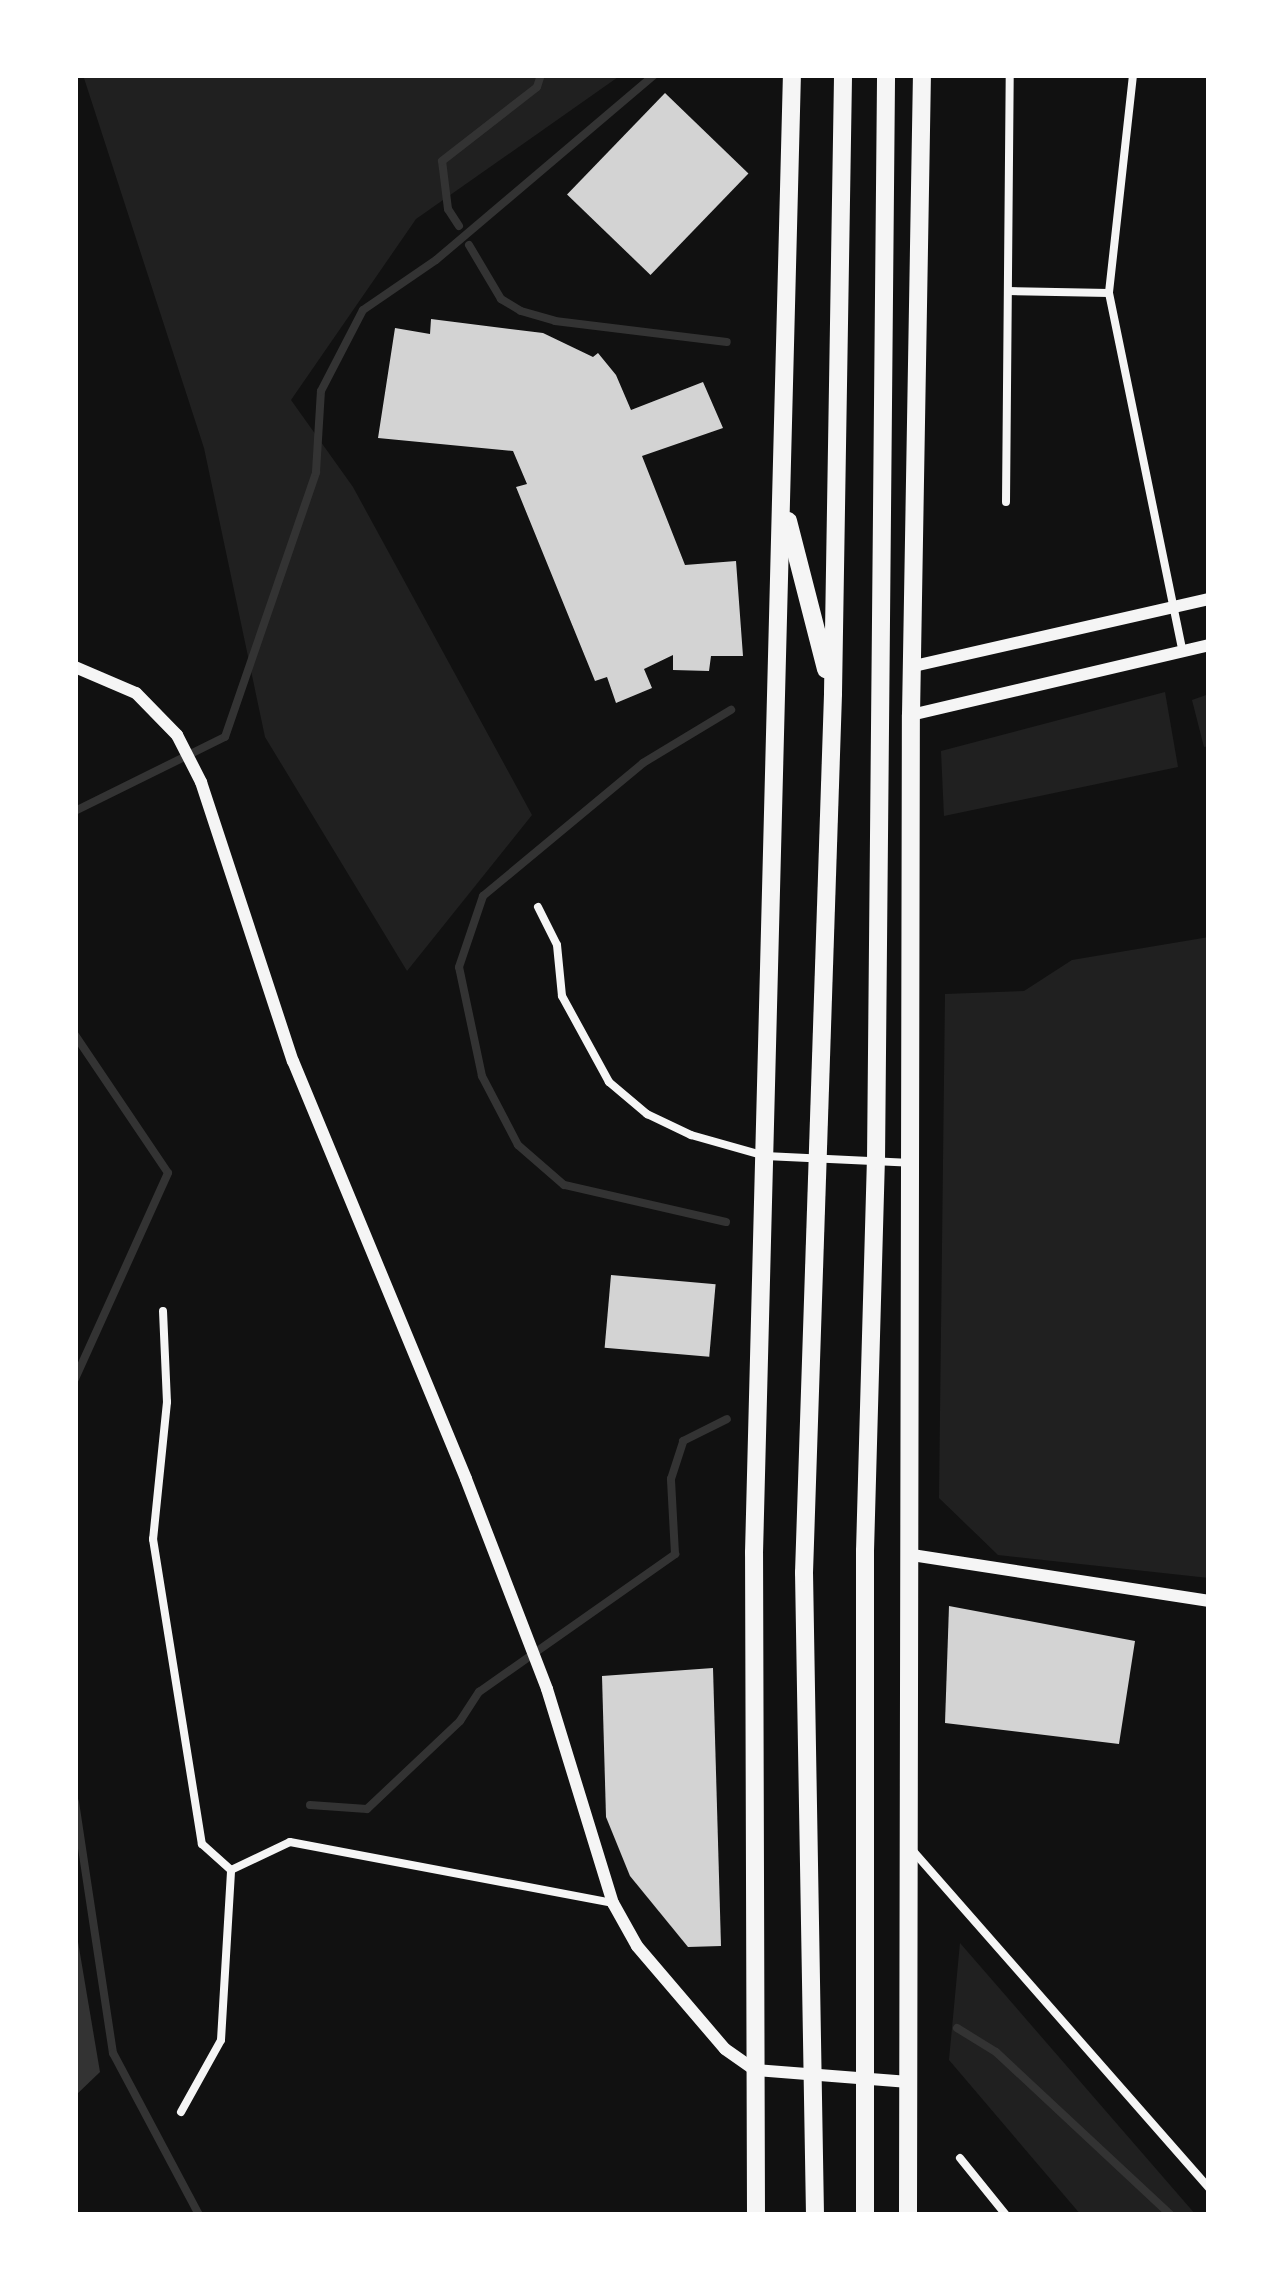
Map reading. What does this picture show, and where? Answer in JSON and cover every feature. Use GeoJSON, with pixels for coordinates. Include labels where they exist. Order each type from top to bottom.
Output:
{"type":"FeatureCollection","features":[{"type":"Feature","properties":{"kind":"street"},"geometry":{"type":"LineString","coordinates":[[756,2215],[754,1553],[792,75]]}},
{"type":"Feature","properties":{"kind":"street"},"geometry":{"type":"LineString","coordinates":[[815,2215],[804,1573],[832,693],[843,75]]}},
{"type":"Feature","properties":{"kind":"street"},"geometry":{"type":"LineString","coordinates":[[865,2215],[865,1551],[875,1161],[886,75]]}},
{"type":"Feature","properties":{"kind":"street"},"geometry":{"type":"LineString","coordinates":[[908,2215],[911,715],[922,75]]}},
{"type":"Feature","properties":{"kind":"street"},"geometry":{"type":"LineString","coordinates":[[783,499],[832,693]]}},
{"type":"Feature","properties":{"kind":"street"},"geometry":{"type":"LineString","coordinates":[[914,666],[1209,599]]}},
{"type":"Feature","properties":{"kind":"street"},"geometry":{"type":"LineString","coordinates":[[911,715],[1209,645]]}},
{"type":"Feature","properties":{"kind":"street"},"geometry":{"type":"LineString","coordinates":[[76,668],[136,693],[177,735],[200,782],[292,1061],[529,1643],[613,1903],[637,1946],[724,2049],[755,2070],[906,2081]]}},
{"type":"Feature","properties":{"kind":"street"},"geometry":{"type":"LineString","coordinates":[[912,1555],[1209,1601]]}},
{"type":"Feature","properties":{"kind":"lane"},"geometry":{"type":"LineString","coordinates":[[1006,502],[1010,75]]}},
{"type":"Feature","properties":{"kind":"lane"},"geometry":{"type":"LineString","coordinates":[[1133,75],[1109,292],[1182,652]]}},
{"type":"Feature","properties":{"kind":"lane"},"geometry":{"type":"LineString","coordinates":[[1009,291],[1109,292]]}},
{"type":"Feature","properties":{"kind":"lane"},"geometry":{"type":"LineString","coordinates":[[538,908],[557,945],[562,996],[609,1082],[647,1114],[691,1136],[765,1156],[912,1163]]}},
{"type":"Feature","properties":{"kind":"lane"},"geometry":{"type":"LineString","coordinates":[[163,1311],[167,1402],[153,1539],[202,1844],[231,1870]]}},
{"type":"Feature","properties":{"kind":"lane"},"geometry":{"type":"LineString","coordinates":[[231,1870],[290,1842],[613,1903]]}},
{"type":"Feature","properties":{"kind":"lane"},"geometry":{"type":"LineString","coordinates":[[907,1844],[1209,2188]]}},
{"type":"Feature","properties":{"kind":"lane"},"geometry":{"type":"LineString","coordinates":[[181,2112],[220,2040],[231,1870]]}},
{"type":"Feature","properties":{"kind":"lane"},"geometry":{"type":"LineString","coordinates":[[960,2158],[1006,2215]]}},
{"type":"Feature","properties":{"kind":"shaded area"},"geometry":{"type":"Polygon","coordinates":[[[83,75],[621,75],[416,219],[291,400],[353,487],[532,815],[407,971],[265,737],[204,448],[83,75]]]}},
{"type":"Feature","properties":{"kind":"shaded area"},"geometry":{"type":"Polygon","coordinates":[[[1165,692],[1178,767],[944,816],[941,751],[1165,692]]]}},
{"type":"Feature","properties":{"kind":"shaded area"},"geometry":{"type":"Polygon","coordinates":[[[1209,694],[1209,746],[1204,747],[1192,700],[1209,694]]]}},
{"type":"Feature","properties":{"kind":"shaded area"},"geometry":{"type":"Polygon","coordinates":[[[1209,937],[1209,1578],[998,1555],[939,1498],[945,994],[1024,991],[1072,960],[1209,937]]]}},
{"type":"Feature","properties":{"kind":"shaded area"},"geometry":{"type":"Polygon","coordinates":[[[75,1924],[100,2072],[75,2096],[75,1924]]]}},
{"type":"Feature","properties":{"kind":"shaded area"},"geometry":{"type":"Polygon","coordinates":[[[960,1943],[1196,2215],[1081,2215],[949,2060],[960,1943]]]}},
{"type":"Feature","properties":{"kind":"building"},"geometry":{"type":"Polygon","coordinates":[[[665,93],[748,174],[650,275],[567,194],[665,93]]]}},
{"type":"Feature","properties":{"kind":"building"},"geometry":{"type":"Polygon","coordinates":[[[431,319],[543,333],[593,357],[598,353],[616,375],[631,410],[703,382],[723,428],[642,456],[685,565],[736,561],[743,656],[711,656],[709,671],[673,670],[673,655],[644,669],[652,688],[616,703],[607,677],[595,681],[516,487],[527,484],[513,451],[378,438],[395,328],[430,334],[431,319]]]}},
{"type":"Feature","properties":{"kind":"building"},"geometry":{"type":"Polygon","coordinates":[[[611,1275],[716,1284],[709,1357],[605,1348],[611,1275]]]}},
{"type":"Feature","properties":{"kind":"building"},"geometry":{"type":"Polygon","coordinates":[[[949,1606],[1135,1641],[1119,1744],[945,1723],[949,1606]]]}},
{"type":"Feature","properties":{"kind":"building"},"geometry":{"type":"Polygon","coordinates":[[[713,1668],[721,1946],[688,1947],[630,1876],[606,1817],[602,1676],[713,1668]]]}},
{"type":"Feature","properties":{"kind":"waterway"},"geometry":{"type":"LineString","coordinates":[[459,226],[448,209],[442,161],[537,87],[541,75]]}},
{"type":"Feature","properties":{"kind":"waterway"},"geometry":{"type":"LineString","coordinates":[[75,811],[225,737],[316,472],[321,391],[363,310],[436,260],[654,75]]}},
{"type":"Feature","properties":{"kind":"waterway"},"geometry":{"type":"LineString","coordinates":[[469,245],[501,299],[521,311],[555,321],[727,342]]}},
{"type":"Feature","properties":{"kind":"waterway"},"geometry":{"type":"LineString","coordinates":[[726,1222],[564,1185],[518,1145],[482,1076],[459,967],[483,896],[643,763],[731,710]]}},
{"type":"Feature","properties":{"kind":"waterway"},"geometry":{"type":"LineString","coordinates":[[75,1035],[168,1173],[75,1379]]}},
{"type":"Feature","properties":{"kind":"waterway"},"geometry":{"type":"LineString","coordinates":[[310,1805],[367,1809],[460,1721],[479,1692],[675,1554],[671,1479],[683,1441],[727,1419]]}},
{"type":"Feature","properties":{"kind":"waterway"},"geometry":{"type":"LineString","coordinates":[[75,1802],[113,2053],[199,2215]]}},
{"type":"Feature","properties":{"kind":"waterway"},"geometry":{"type":"LineString","coordinates":[[957,2028],[996,2052],[1171,2215]]}}]}
